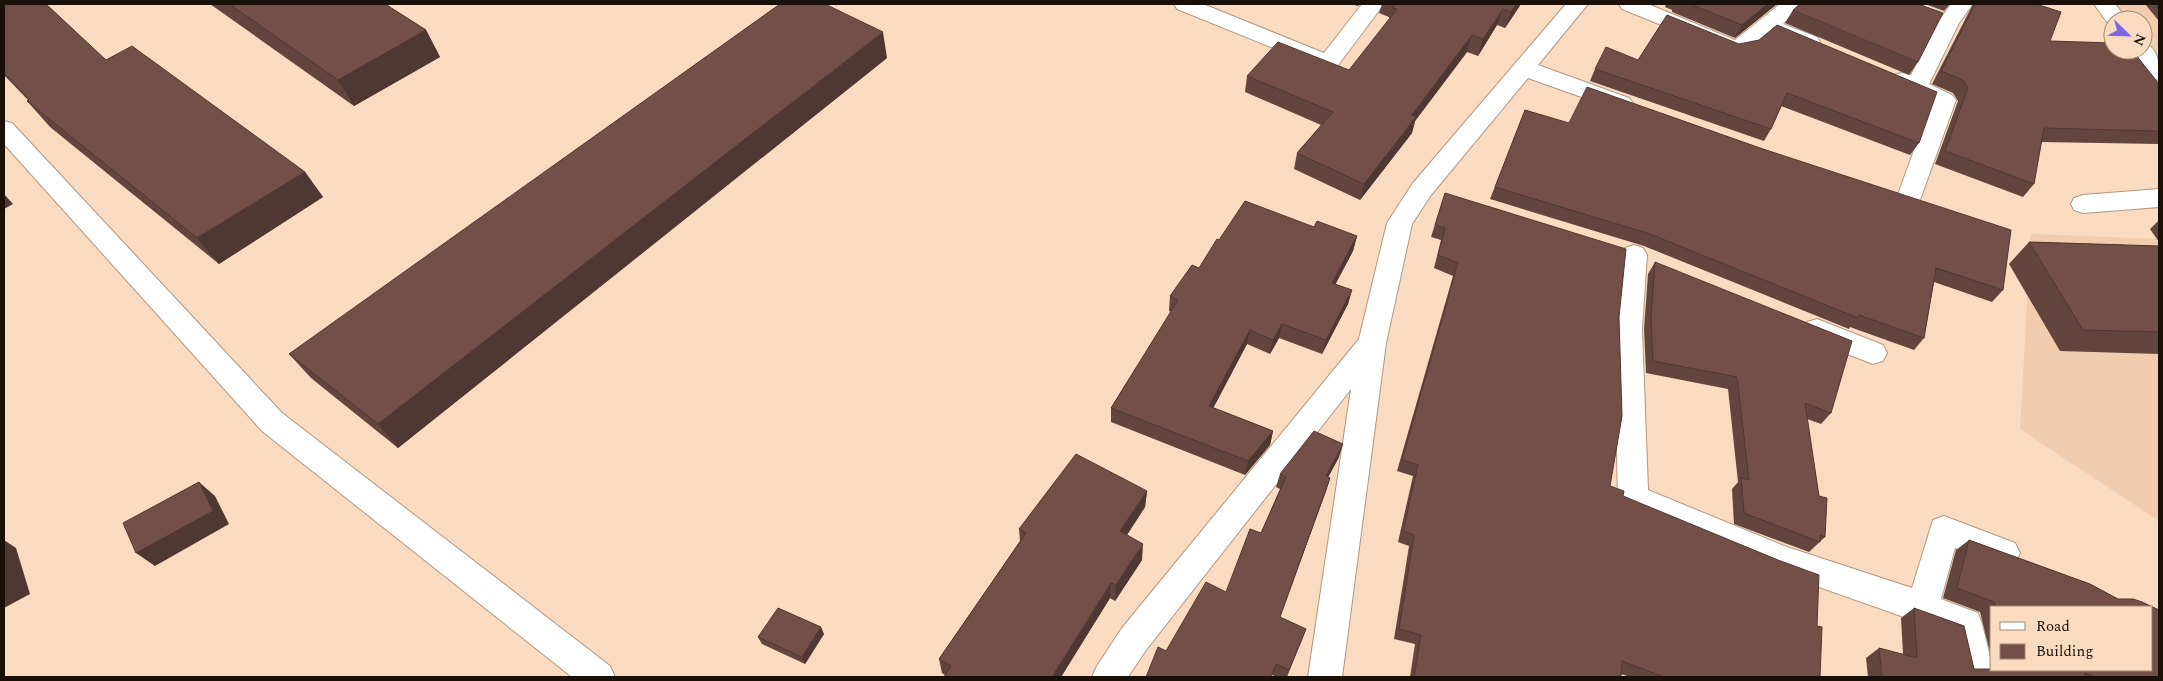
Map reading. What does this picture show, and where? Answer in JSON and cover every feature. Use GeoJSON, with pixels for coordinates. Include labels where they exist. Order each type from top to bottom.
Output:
{"type":"FeatureCollection","features":[{"type":"Feature","properties":{"kind":"street"},"geometry":{"type":"LineString","coordinates":[[1185,4],[1328,63],[1373,4]]}},
{"type":"Feature","properties":{"kind":"street"},"geometry":{"type":"LineString","coordinates":[[1325,677],[1372,344],[1400,223],[1422,189],[1577,4]]}},
{"type":"Feature","properties":{"kind":"street"},"geometry":{"type":"LineString","coordinates":[[1630,4],[1733,47],[1744,45],[1793,4]]}},
{"type":"Feature","properties":{"kind":"street"},"geometry":{"type":"LineString","coordinates":[[1917,86],[1941,19],[1962,4]]}},
{"type":"Feature","properties":{"kind":"street"},"geometry":{"type":"LineString","coordinates":[[1768,26],[1830,51]]}},
{"type":"Feature","properties":{"kind":"street"},"geometry":{"type":"LineString","coordinates":[[2149,60],[2159,73]]}},
{"type":"Feature","properties":{"kind":"street"},"geometry":{"type":"LineString","coordinates":[[1523,68],[1640,110]]}},
{"type":"Feature","properties":{"kind":"street"},"geometry":{"type":"LineString","coordinates":[[1882,72],[1917,86],[1944,100],[1908,200]]}},
{"type":"Feature","properties":{"kind":"street"},"geometry":{"type":"LineString","coordinates":[[4,129],[272,422],[598,677]]}},
{"type":"Feature","properties":{"kind":"street"},"geometry":{"type":"LineString","coordinates":[[1422,189],[1450,198]]}},
{"type":"Feature","properties":{"kind":"street"},"geometry":{"type":"LineString","coordinates":[[2082,204],[2159,198]]}},
{"type":"Feature","properties":{"kind":"street"},"geometry":{"type":"LineString","coordinates":[[1662,266],[1625,252],[1633,498],[1779,558],[1923,607],[1966,624],[1978,677]]}},
{"type":"Feature","properties":{"kind":"street"},"geometry":{"type":"LineString","coordinates":[[1800,323],[1873,352]]}},
{"type":"Feature","properties":{"kind":"street"},"geometry":{"type":"LineString","coordinates":[[1109,677],[1134,639],[1372,344]]}},
{"type":"Feature","properties":{"kind":"street"},"geometry":{"type":"LineString","coordinates":[[1923,607],[1944,530],[2033,564]]}},
{"type":"Feature","properties":{"kind":"shaded area"},"geometry":{"type":"Polygon","coordinates":[[[2112,4],[2159,4],[2159,61],[2153,54],[2153,10],[2117,10],[2112,4]]]}},
{"type":"Feature","properties":{"kind":"shaded area"},"geometry":{"type":"Polygon","coordinates":[[[2031,234],[2159,239],[2159,521],[2020,429],[2031,234]]]}},
{"type":"Feature","properties":{"kind":"building"},"geometry":{"type":"Polygon","coordinates":[[[4,4],[46,4],[106,60],[132,46],[305,172],[197,238],[27,101],[29,100],[4,73],[4,4]]]}},
{"type":"Feature","properties":{"kind":"building"},"geometry":{"type":"Polygon","coordinates":[[[229,4],[385,4],[426,30],[338,80],[229,4]]]}},
{"type":"Feature","properties":{"kind":"building"},"geometry":{"type":"Polygon","coordinates":[[[780,4],[825,4],[883,32],[378,424],[289,354],[780,4]]]}},
{"type":"Feature","properties":{"kind":"building"},"geometry":{"type":"Polygon","coordinates":[[[1395,4],[1516,4],[1511,12],[1503,9],[1483,39],[1472,35],[1412,115],[1416,117],[1364,184],[1297,153],[1333,112],[1247,76],[1278,42],[1349,70],[1397,9],[1392,8],[1395,4]]]}},
{"type":"Feature","properties":{"kind":"building"},"geometry":{"type":"Polygon","coordinates":[[[1690,4],[1768,4],[1742,25],[1690,4]]]}},
{"type":"Feature","properties":{"kind":"building"},"geometry":{"type":"Polygon","coordinates":[[[1800,4],[1918,4],[1943,13],[1918,62],[1793,10],[1800,4]]]}},
{"type":"Feature","properties":{"kind":"building"},"geometry":{"type":"Polygon","coordinates":[[[1975,4],[2036,4],[2061,12],[2050,41],[2103,43],[2103,60],[2140,60],[2159,84],[2159,131],[2044,128],[2034,184],[1945,151],[1968,88],[1963,80],[1941,71],[1975,4]]]}},
{"type":"Feature","properties":{"kind":"building"},"geometry":{"type":"Polygon","coordinates":[[[1667,15],[1739,44],[1759,40],[1777,25],[1937,92],[1919,143],[1787,93],[1771,129],[1595,69],[1606,47],[1638,60],[1667,15]]]}},
{"type":"Feature","properties":{"kind":"building"},"geometry":{"type":"Polygon","coordinates":[[[1587,87],[1763,149],[2011,230],[2003,290],[1936,268],[1924,338],[1859,315],[1858,318],[1650,234],[1495,187],[1525,110],[1569,123],[1587,87]]]}},
{"type":"Feature","properties":{"kind":"building"},"geometry":{"type":"Polygon","coordinates":[[[1445,193],[1626,249],[1619,317],[1622,416],[1610,486],[1624,491],[1623,496],[1819,575],[1817,626],[1822,627],[1820,677],[1664,677],[1622,661],[1621,677],[1414,677],[1421,635],[1399,629],[1414,535],[1403,531],[1418,465],[1402,460],[1458,263],[1438,255],[1445,228],[1435,225],[1445,193]]]}},
{"type":"Feature","properties":{"kind":"building"},"geometry":{"type":"Polygon","coordinates":[[[1245,201],[1314,227],[1317,221],[1357,236],[1332,283],[1352,290],[1326,340],[1282,324],[1273,340],[1250,330],[1209,406],[1273,431],[1248,461],[1111,408],[1178,300],[1170,296],[1192,265],[1199,268],[1217,239],[1219,240],[1245,201]]]}},
{"type":"Feature","properties":{"kind":"building"},"geometry":{"type":"Polygon","coordinates":[[[2029,242],[2159,246],[2159,332],[2083,330],[2029,242]]]}},
{"type":"Feature","properties":{"kind":"building"},"geometry":{"type":"Polygon","coordinates":[[[1655,262],[1852,341],[1831,413],[1805,403],[1819,496],[1827,498],[1825,537],[1820,535],[1820,542],[1744,513],[1741,478],[1749,480],[1737,377],[1653,361],[1651,317],[1655,262]]]}},
{"type":"Feature","properties":{"kind":"building"},"geometry":{"type":"Polygon","coordinates":[[[1314,431],[1343,444],[1326,476],[1330,478],[1280,617],[1306,629],[1289,670],[1276,664],[1271,677],[1146,677],[1158,647],[1166,651],[1206,582],[1226,592],[1250,529],[1261,533],[1286,477],[1280,474],[1314,431]]]}},
{"type":"Feature","properties":{"kind":"building"},"geometry":{"type":"Polygon","coordinates":[[[1076,454],[1147,491],[1120,531],[1143,544],[1116,585],[1111,583],[1052,677],[944,677],[951,666],[939,659],[1026,533],[1019,529],[1076,454]]]}},
{"type":"Feature","properties":{"kind":"building"},"geometry":{"type":"Polygon","coordinates":[[[199,482],[213,511],[136,553],[123,523],[199,482]]]}},
{"type":"Feature","properties":{"kind":"building"},"geometry":{"type":"Polygon","coordinates":[[[1969,540],[2090,584],[2118,599],[2133,599],[2150,606],[1995,606],[1994,602],[1957,588],[1969,540]]]}},
{"type":"Feature","properties":{"kind":"building"},"geometry":{"type":"Polygon","coordinates":[[[2153,607],[2159,610],[2159,677],[2095,677],[2085,673],[2085,677],[1882,677],[1879,648],[1917,658],[1914,608],[1964,626],[1974,669],[1990,669],[1990,671],[2153,671],[2153,607]]]}},
{"type":"Feature","properties":{"kind":"building"},"geometry":{"type":"Polygon","coordinates":[[[778,608],[821,627],[802,657],[758,637],[778,608]]]}}]}
